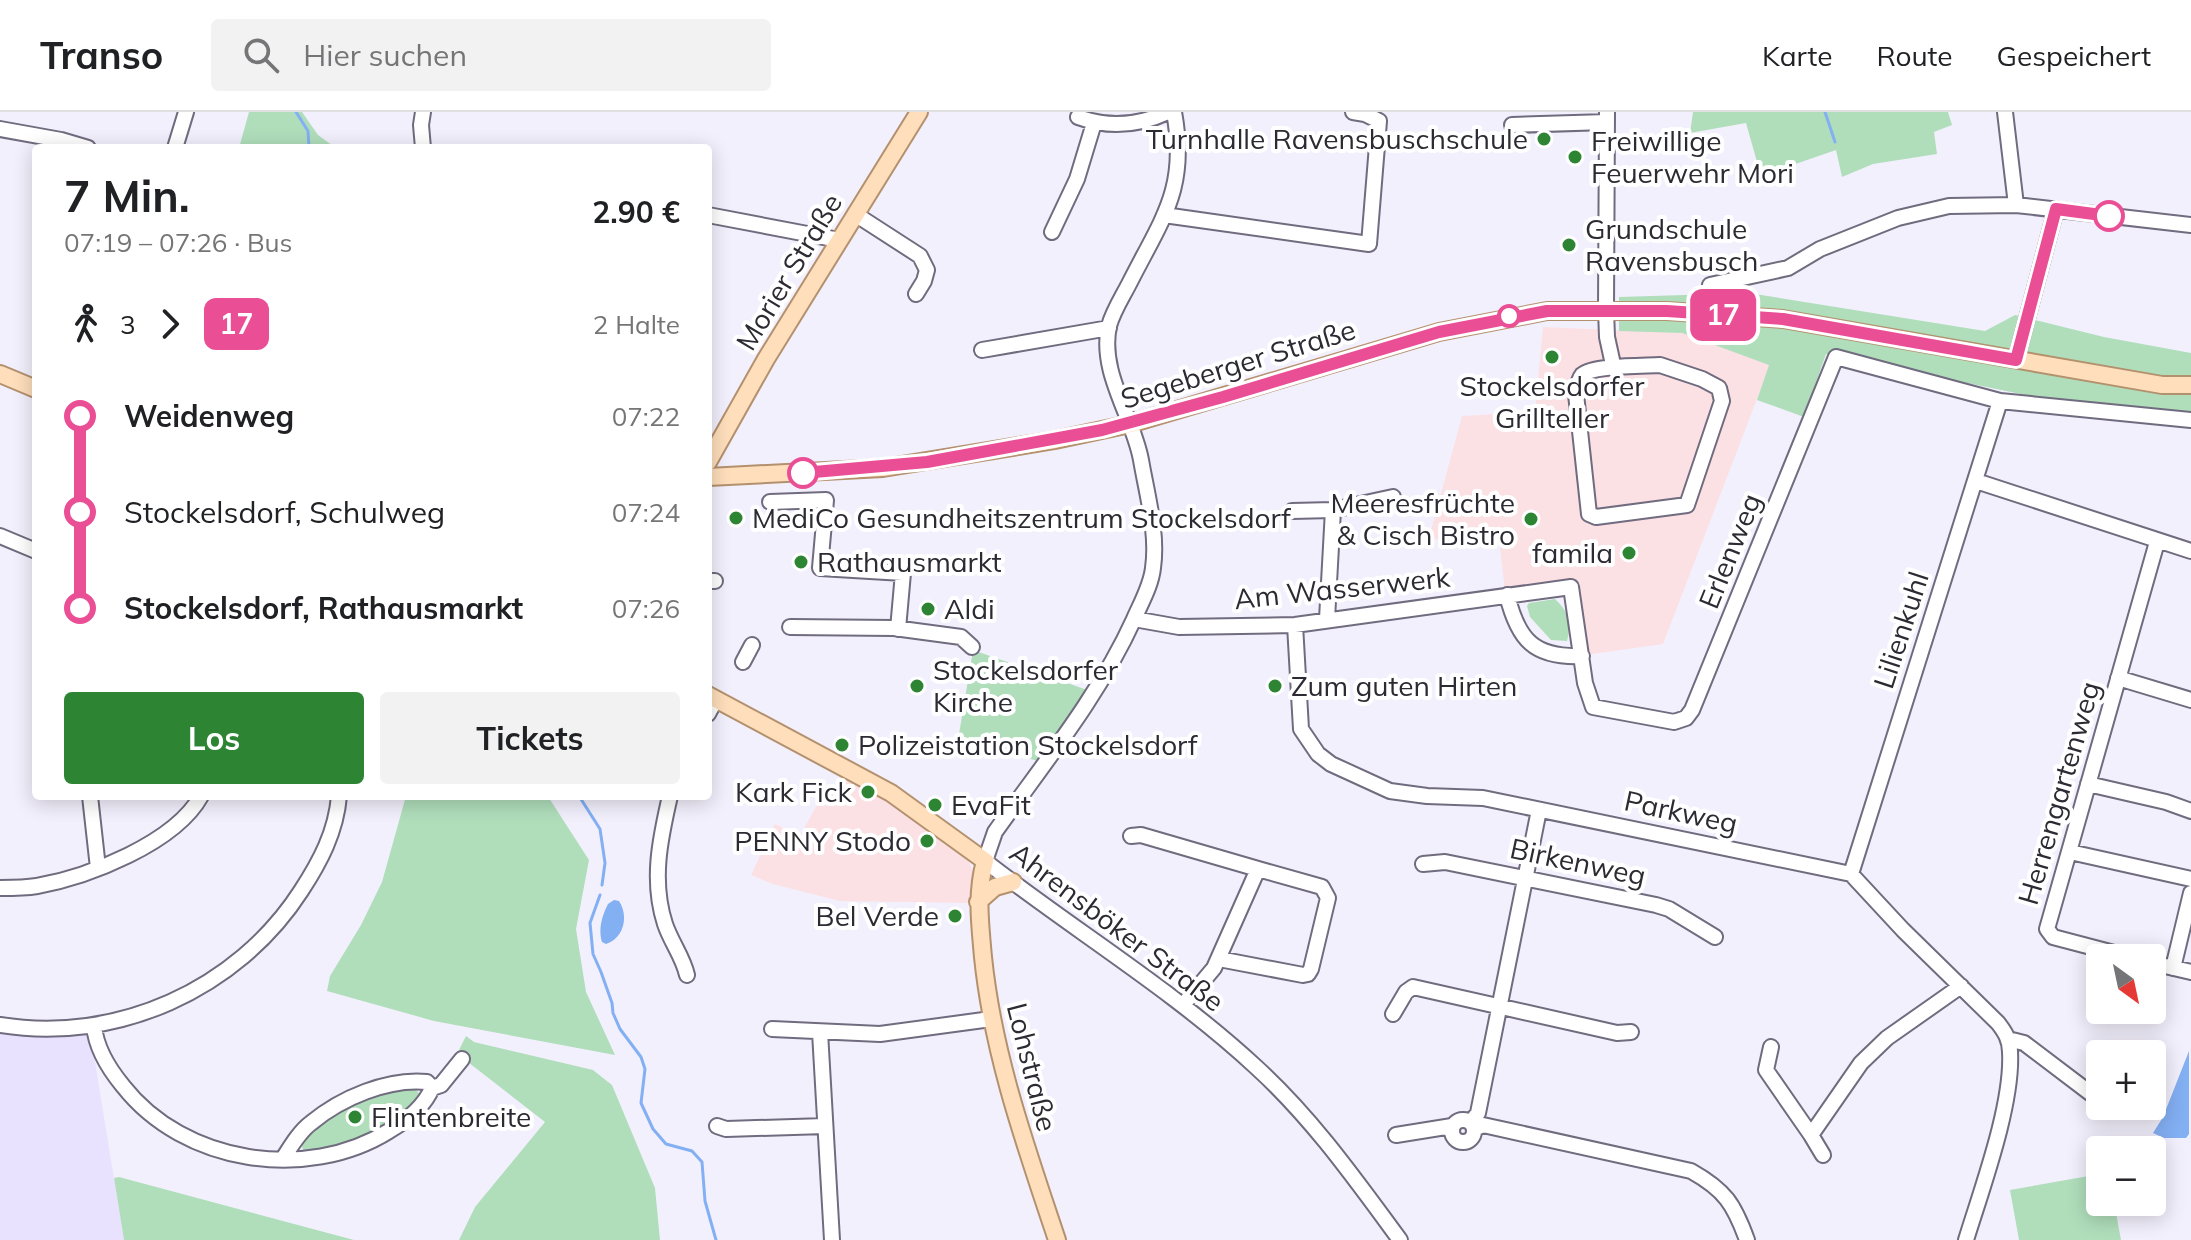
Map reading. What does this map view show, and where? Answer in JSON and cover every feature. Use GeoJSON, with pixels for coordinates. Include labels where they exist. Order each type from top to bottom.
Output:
{"type":"FeatureCollection","features":[{"type":"Feature","properties":{"kind":"main road","name":"Morier Straße"},"geometry":{"type":"LineString","coordinates":[[712,455],[766,359],[919,112]]}},
{"type":"Feature","properties":{"kind":"main road","name":"Segeberger Straße"},"geometry":{"type":"LineString","coordinates":[[712,477],[898,466],[1055,440],[1130,424],[1439,332],[1547,311],[1667,311],[1783,319],[2162,385],[2191,385]]}},
{"type":"Feature","properties":{"kind":"main road"},"geometry":{"type":"LineString","coordinates":[[0,374],[32,387]]}},
{"type":"Feature","properties":{"kind":"main road","name":"Ahrensböker Straße"},"geometry":{"type":"LineString","coordinates":[[712,703],[891,793],[985,861]]}},
{"type":"Feature","properties":{"kind":"main road","name":"Lohstraße"},"geometry":{"type":"LineString","coordinates":[[985,861],[978,902],[991,1019],[1001,1065],[1057,1240]]}},
{"type":"Feature","properties":{"kind":"main road"},"geometry":{"type":"LineString","coordinates":[[978,902],[995,887],[1013,882]]}},
{"type":"Feature","properties":{"kind":"street"},"geometry":{"type":"LineString","coordinates":[[176,144],[186,112]]}},
{"type":"Feature","properties":{"kind":"street"},"geometry":{"type":"LineString","coordinates":[[423,112],[423,144]]}},
{"type":"Feature","properties":{"kind":"street"},"geometry":{"type":"LineString","coordinates":[[1078,117],[1094,123],[1130,125],[1168,112]]}},
{"type":"Feature","properties":{"kind":"street"},"geometry":{"type":"LineString","coordinates":[[985,861],[995,832],[1096,689],[1134,619],[1150,580],[1153,559],[1151,521],[1141,461],[1108,355],[1109,328],[1171,202],[1179,168],[1180,143],[1174,112]]}},
{"type":"Feature","properties":{"kind":"street"},"geometry":{"type":"LineString","coordinates":[[1164,215],[1369,244],[1379,121],[1353,112]]}},
{"type":"Feature","properties":{"kind":"street"},"geometry":{"type":"LineString","coordinates":[[2005,112],[2016,205]]}},
{"type":"Feature","properties":{"kind":"street"},"geometry":{"type":"LineString","coordinates":[[1512,125],[1607,117],[1606,310],[1607,337],[1614,369]]}},
{"type":"Feature","properties":{"kind":"street"},"geometry":{"type":"LineString","coordinates":[[1052,232],[1077,179],[1094,123]]}},
{"type":"Feature","properties":{"kind":"street"},"geometry":{"type":"LineString","coordinates":[[0,129],[73,144]]}},
{"type":"Feature","properties":{"kind":"street"},"geometry":{"type":"LineString","coordinates":[[1710,285],[1788,268],[1820,249],[1920,211],[1968,204],[2016,205],[2191,225]]}},
{"type":"Feature","properties":{"kind":"street"},"geometry":{"type":"LineString","coordinates":[[2016,360],[2056,209]]}},
{"type":"Feature","properties":{"kind":"street"},"geometry":{"type":"LineString","coordinates":[[855,214],[920,256],[927,270],[916,294]]}},
{"type":"Feature","properties":{"kind":"street"},"geometry":{"type":"LineString","coordinates":[[712,216],[839,240]]}},
{"type":"Feature","properties":{"kind":"street"},"geometry":{"type":"LineString","coordinates":[[982,350],[1109,328]]}},
{"type":"Feature","properties":{"kind":"street","name":"Erlenweg"},"geometry":{"type":"LineString","coordinates":[[1571,587],[1585,683],[1593,707],[1674,722],[1686,718],[1733,614],[1836,357],[2000,401]]}},
{"type":"Feature","properties":{"kind":"street"},"geometry":{"type":"LineString","coordinates":[[1660,365],[1719,388],[1722,401],[1687,505],[1609,517],[1589,514],[1576,394],[1579,379],[1584,373],[1614,369],[1660,365]]}},
{"type":"Feature","properties":{"kind":"street"},"geometry":{"type":"LineString","coordinates":[[2000,401],[2191,420]]}},
{"type":"Feature","properties":{"kind":"street","name":"Lilienkuhl"},"geometry":{"type":"LineString","coordinates":[[1851,874],[2000,401]]}},
{"type":"Feature","properties":{"kind":"street"},"geometry":{"type":"LineString","coordinates":[[1976,481],[2191,551]]}},
{"type":"Feature","properties":{"kind":"street"},"geometry":{"type":"LineString","coordinates":[[1292,511],[1333,510],[1393,497]]}},
{"type":"Feature","properties":{"kind":"street"},"geometry":{"type":"LineString","coordinates":[[770,502],[826,500],[820,568],[903,573],[898,629]]}},
{"type":"Feature","properties":{"kind":"street"},"geometry":{"type":"LineString","coordinates":[[1327,619],[1333,510]]}},
{"type":"Feature","properties":{"kind":"street"},"geometry":{"type":"LineString","coordinates":[[0,536],[32,549]]}},
{"type":"Feature","properties":{"kind":"street","name":"Herrengartenweg"},"geometry":{"type":"LineString","coordinates":[[2086,947],[2048,933],[2047,929],[2157,542]]}},
{"type":"Feature","properties":{"kind":"street","name":"Am Wasserwerk"},"geometry":{"type":"LineString","coordinates":[[1134,619],[1179,627],[1295,625],[1571,587]]}},
{"type":"Feature","properties":{"kind":"street"},"geometry":{"type":"LineString","coordinates":[[1507,595],[1516,625],[1535,647],[1561,657],[1582,656]]}},
{"type":"Feature","properties":{"kind":"street","name":"Parkweg"},"geometry":{"type":"LineString","coordinates":[[1295,625],[1301,729],[1318,754],[1331,764],[1390,791],[1483,798],[1851,874]]}},
{"type":"Feature","properties":{"kind":"street"},"geometry":{"type":"LineString","coordinates":[[790,627],[898,629],[961,637],[972,647]]}},
{"type":"Feature","properties":{"kind":"street"},"geometry":{"type":"LineString","coordinates":[[743,662],[752,645]]}},
{"type":"Feature","properties":{"kind":"street"},"geometry":{"type":"LineString","coordinates":[[2118,678],[2191,700]]}},
{"type":"Feature","properties":{"kind":"street"},"geometry":{"type":"LineString","coordinates":[[2088,784],[2191,811]]}},
{"type":"Feature","properties":{"kind":"street"},"geometry":{"type":"LineString","coordinates":[[90,800],[98,868]]}},
{"type":"Feature","properties":{"kind":"street"},"geometry":{"type":"LineString","coordinates":[[0,888],[37,886],[98,868],[136,851],[169,831],[184,819],[198,800]]}},
{"type":"Feature","properties":{"kind":"street"},"geometry":{"type":"LineString","coordinates":[[0,1025],[52,1031],[94,1026],[137,1014],[192,991],[243,959],[265,939],[291,907],[318,866],[333,830],[338,800]]}},
{"type":"Feature","properties":{"kind":"street"},"geometry":{"type":"LineString","coordinates":[[669,800],[658,849],[659,891],[666,926],[687,975]]}},
{"type":"Feature","properties":{"kind":"street"},"geometry":{"type":"LineString","coordinates":[[1452,1126],[1451,1134],[1459,1142],[1471,1140],[1539,810]]}},
{"type":"Feature","properties":{"kind":"street"},"geometry":{"type":"LineString","coordinates":[[1131,836],[1141,835],[1322,887],[1327,892],[1308,974],[1219,959]]}},
{"type":"Feature","properties":{"kind":"street"},"geometry":{"type":"LineString","coordinates":[[2070,852],[2191,879]]}},
{"type":"Feature","properties":{"kind":"street","name":"Ahrensböker Straße"},"geometry":{"type":"LineString","coordinates":[[985,861],[1183,1005],[1256,1067],[1340,1158],[1400,1240]]}},
{"type":"Feature","properties":{"kind":"street","name":"Birkenweg"},"geometry":{"type":"LineString","coordinates":[[1423,864],[1445,862],[1656,905],[1669,909],[1715,937]]}},
{"type":"Feature","properties":{"kind":"street"},"geometry":{"type":"LineString","coordinates":[[1183,1005],[1219,959],[1258,869]]}},
{"type":"Feature","properties":{"kind":"street"},"geometry":{"type":"LineString","coordinates":[[1851,874],[1998,1023],[2008,1039],[2010,1055],[2006,1094],[1966,1240]]}},
{"type":"Feature","properties":{"kind":"street"},"geometry":{"type":"LineString","coordinates":[[2173,968],[2191,893]]}},
{"type":"Feature","properties":{"kind":"street"},"geometry":{"type":"LineString","coordinates":[[2166,966],[2191,972]]}},
{"type":"Feature","properties":{"kind":"street"},"geometry":{"type":"LineString","coordinates":[[1811,1135],[1861,1063],[1887,1038],[1961,986]]}},
{"type":"Feature","properties":{"kind":"street"},"geometry":{"type":"LineString","coordinates":[[1393,1014],[1406,992],[1413,987],[1617,1033],[1631,1032]]}},
{"type":"Feature","properties":{"kind":"street"},"geometry":{"type":"LineString","coordinates":[[772,1029],[880,1034],[991,1019]]}},
{"type":"Feature","properties":{"kind":"street"},"geometry":{"type":"LineString","coordinates":[[94,1026],[95,1038],[112,1072],[143,1108],[165,1124],[213,1149],[274,1159],[335,1155],[369,1143],[405,1121],[428,1097],[432,1088],[441,1085],[462,1059]]}},
{"type":"Feature","properties":{"kind":"street"},"geometry":{"type":"LineString","coordinates":[[820,1032],[832,1240]]}},
{"type":"Feature","properties":{"kind":"street"},"geometry":{"type":"LineString","coordinates":[[2008,1039],[2024,1043],[2086,1090]]}},
{"type":"Feature","properties":{"kind":"street"},"geometry":{"type":"LineString","coordinates":[[1771,1047],[1766,1070],[1823,1155]]}},
{"type":"Feature","properties":{"kind":"street"},"geometry":{"type":"LineString","coordinates":[[284,1157],[309,1124],[340,1103],[374,1089],[410,1080],[427,1082],[432,1088]]}},
{"type":"Feature","properties":{"kind":"street"},"geometry":{"type":"LineString","coordinates":[[1396,1135],[1452,1126],[1464,1120],[1472,1126],[1483,1125],[1691,1171],[1715,1185],[1733,1205],[1747,1240]]}},
{"type":"Feature","properties":{"kind":"street"},"geometry":{"type":"LineString","coordinates":[[717,1126],[726,1129],[825,1126]]}},
{"type":"Feature","properties":{"kind":"shaded area"},"geometry":{"type":"Polygon","coordinates":[[[1543,327],[1682,333],[1770,365],[1663,644],[1585,655],[1575,583],[1505,592],[1499,537],[1449,542],[1429,538],[1462,416],[1535,412],[1543,327]]]}},
{"type":"Feature","properties":{"kind":"shaded area"},"geometry":{"type":"Polygon","coordinates":[[[843,774],[897,804],[968,859],[974,875],[970,903],[840,901],[773,884],[751,875],[775,824],[800,836],[818,803],[826,806],[843,774]]]}},
{"type":"Feature","properties":{"kind":"shaded area"},"geometry":{"type":"Polygon","coordinates":[[[0,1025],[90,1031],[124,1240],[0,1240],[0,1025]]]}},
{"type":"Feature","properties":{"kind":"green space"},"geometry":{"type":"Polygon","coordinates":[[[249,112],[302,112],[318,135],[330,144],[240,144],[249,112]]]}},
{"type":"Feature","properties":{"kind":"green space"},"geometry":{"type":"Polygon","coordinates":[[[1693,112],[1948,112],[1952,125],[1934,132],[1937,154],[1873,164],[1842,177],[1836,150],[1761,176],[1746,123],[1690,133],[1693,112]]]}},
{"type":"Feature","properties":{"kind":"green space"},"geometry":{"type":"Polygon","coordinates":[[[1749,293],[1985,331],[2015,315],[2104,337],[2191,353],[2191,414],[2050,400],[1826,354],[1804,417],[1757,400],[1769,365],[1682,333],[1619,331],[1619,297],[1749,293]]]}},
{"type":"Feature","properties":{"kind":"green space"},"geometry":{"type":"Polygon","coordinates":[[[1555,599],[1568,618],[1567,641],[1551,640],[1530,617],[1529,603],[1555,599]]]}},
{"type":"Feature","properties":{"kind":"green space"},"geometry":{"type":"Polygon","coordinates":[[[973,650],[1093,692],[1042,762],[958,740],[973,650]]]}},
{"type":"Feature","properties":{"kind":"green space"},"geometry":{"type":"Polygon","coordinates":[[[405,800],[550,800],[589,860],[576,929],[586,992],[615,1055],[434,1021],[327,991],[330,976],[361,925],[382,882],[405,800]]]}},
{"type":"Feature","properties":{"kind":"green space"},"geometry":{"type":"Polygon","coordinates":[[[466,1036],[474,1042],[593,1070],[612,1085],[655,1188],[660,1240],[459,1240],[475,1207],[545,1122],[456,1056],[466,1036]]]}},
{"type":"Feature","properties":{"kind":"green space"},"geometry":{"type":"Polygon","coordinates":[[[415,1087],[419,1094],[418,1103],[410,1113],[351,1146],[304,1152],[300,1141],[308,1129],[369,1094],[415,1087]]]}},
{"type":"Feature","properties":{"kind":"green space"},"geometry":{"type":"Polygon","coordinates":[[[2086,1176],[2086,1216],[2117,1216],[2121,1240],[2019,1240],[2010,1190],[2086,1176]]]}},
{"type":"Feature","properties":{"kind":"green space"},"geometry":{"type":"Polygon","coordinates":[[[114,1178],[354,1240],[124,1240],[114,1178]]]}},
{"type":"Feature","properties":{"kind":"water"},"geometry":{"type":"Polygon","coordinates":[[[619,901],[622,907],[623,926],[617,937],[606,944],[602,942],[601,923],[608,904],[619,901]]]}},
{"type":"Feature","properties":{"kind":"water"},"geometry":{"type":"Polygon","coordinates":[[[2189,1051],[2189,1134],[2186,1138],[2166,1138],[2153,1133],[2161,1120],[2166,1120],[2166,1109],[2189,1051]]]}},
{"type":"Feature","properties":{"kind":"waterway"},"geometry":{"type":"LineString","coordinates":[[296,112],[308,131],[309,144]]}},
{"type":"Feature","properties":{"kind":"waterway"},"geometry":{"type":"LineString","coordinates":[[1825,112],[1835,142]]}},
{"type":"Feature","properties":{"kind":"waterway"},"geometry":{"type":"LineString","coordinates":[[582,800],[600,829],[605,863],[602,885]]}},
{"type":"Feature","properties":{"kind":"waterway"},"geometry":{"type":"LineString","coordinates":[[600,895],[590,923],[593,954],[620,1029],[641,1057],[645,1069],[641,1103],[653,1129],[666,1144],[692,1151],[702,1162],[705,1201],[716,1240]]}},
{"type":"Feature","properties":{"kind":"bus line","name":"17"},"geometry":{"type":"LineString","coordinates":[[803,473],[927,462],[1130,424],[1439,332],[1547,311],[1667,311],[1783,319],[2016,360],[2056,209],[2109,216]]}},
{"type":"Feature","properties":{"kind":"place","name":"Turnhalle Ravensbuschschule"},"geometry":{"type":"Point","coordinates":[1544,139]}},
{"type":"Feature","properties":{"kind":"place","name":"Freiwillige Feuerwehr Mori"},"geometry":{"type":"Point","coordinates":[1575,157]}},
{"type":"Feature","properties":{"kind":"place","name":"Grundschule Ravensbusch"},"geometry":{"type":"Point","coordinates":[1569,245]}},
{"type":"Feature","properties":{"kind":"place","name":"Stockelsdorfer Grillteller"},"geometry":{"type":"Point","coordinates":[1552,357]}},
{"type":"Feature","properties":{"kind":"place","name":"MediCo Gesundheitszentrum Stockelsdorf"},"geometry":{"type":"Point","coordinates":[736,518]}},
{"type":"Feature","properties":{"kind":"place","name":"Meeresfrüchte & Cisch Bistro"},"geometry":{"type":"Point","coordinates":[1531,519]}},
{"type":"Feature","properties":{"kind":"place","name":"famila"},"geometry":{"type":"Point","coordinates":[1629,553]}},
{"type":"Feature","properties":{"kind":"place","name":"Rathausmarkt"},"geometry":{"type":"Point","coordinates":[801,562]}},
{"type":"Feature","properties":{"kind":"place","name":"Aldi"},"geometry":{"type":"Point","coordinates":[928,609]}},
{"type":"Feature","properties":{"kind":"place","name":"Stockelsdorfer Kirche"},"geometry":{"type":"Point","coordinates":[917,686]}},
{"type":"Feature","properties":{"kind":"place","name":"Zum guten Hirten"},"geometry":{"type":"Point","coordinates":[1275,686]}},
{"type":"Feature","properties":{"kind":"place","name":"Polizeistation Stockelsdorf"},"geometry":{"type":"Point","coordinates":[842,745]}},
{"type":"Feature","properties":{"kind":"place","name":"Kark Fick"},"geometry":{"type":"Point","coordinates":[868,792]}},
{"type":"Feature","properties":{"kind":"place","name":"EvaFit"},"geometry":{"type":"Point","coordinates":[935,805]}},
{"type":"Feature","properties":{"kind":"place","name":"PENNY Stodo"},"geometry":{"type":"Point","coordinates":[927,841]}},
{"type":"Feature","properties":{"kind":"place","name":"Bel Verde"},"geometry":{"type":"Point","coordinates":[955,916]}},
{"type":"Feature","properties":{"kind":"place","name":"Flintenbreite"},"geometry":{"type":"Point","coordinates":[355,1117]}}]}
